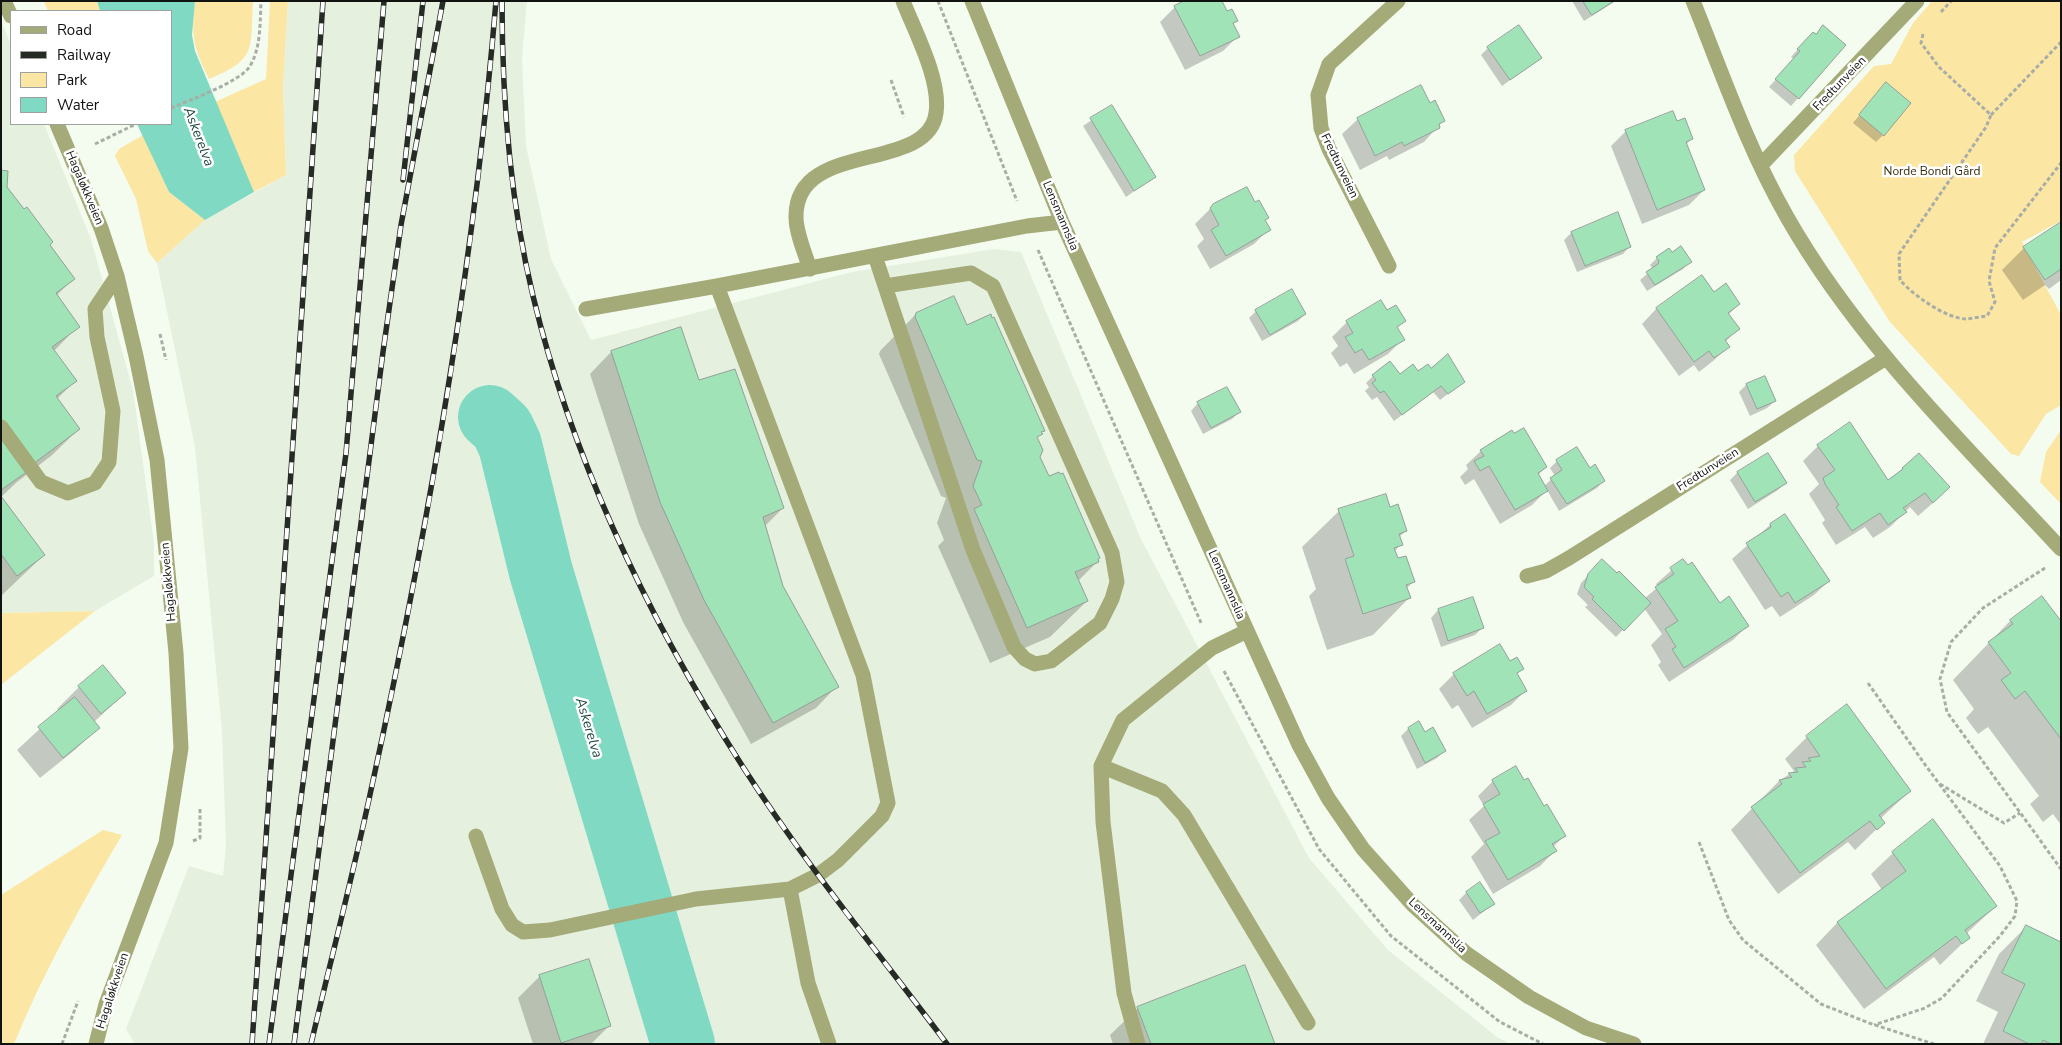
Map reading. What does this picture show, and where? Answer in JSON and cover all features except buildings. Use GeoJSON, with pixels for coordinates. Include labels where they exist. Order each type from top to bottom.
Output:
{"type":"FeatureCollection","features":[{"type":"Feature","properties":{"kind":"street"},"geometry":{"type":"LineString","coordinates":[[4,1],[10,14]]}},
{"type":"Feature","properties":{"kind":"street"},"geometry":{"type":"LineString","coordinates":[[810,269],[796,218],[798,199],[809,183],[824,170],[891,152],[912,142],[930,131],[936,114],[936,96],[928,67],[903,1]]}},
{"type":"Feature","properties":{"kind":"street","name":"Lensmannslia"},"geometry":{"type":"LineString","coordinates":[[972,1],[1062,222],[1299,745],[1328,798],[1363,849],[1413,905],[1467,954],[1529,997],[1586,1028],[1634,1044]]}},
{"type":"Feature","properties":{"kind":"street","name":"Fredtunveien"},"geometry":{"type":"LineString","coordinates":[[1389,266],[1329,149],[1321,128],[1318,95],[1330,64],[1398,1]]}},
{"type":"Feature","properties":{"kind":"street"},"geometry":{"type":"LineString","coordinates":[[1693,1],[1761,165],[1786,216],[1824,278],[1886,358],[2061,549]]}},
{"type":"Feature","properties":{"kind":"street","name":"Fredtunveien"},"geometry":{"type":"LineString","coordinates":[[1761,165],[1917,1]]}},
{"type":"Feature","properties":{"kind":"street","name":"Hagaløkkveien"},"geometry":{"type":"LineString","coordinates":[[57,125],[101,228],[117,276],[136,356],[157,460],[174,634],[181,748],[166,843],[106,1004],[96,1044]]}},
{"type":"Feature","properties":{"kind":"street"},"geometry":{"type":"LineString","coordinates":[[586,309],[810,269],[1027,226],[1062,222]]}},
{"type":"Feature","properties":{"kind":"street"},"geometry":{"type":"LineString","coordinates":[[875,256],[885,286],[973,550],[1014,648],[1025,659],[1035,664],[1051,661],[1100,623],[1112,599],[1117,582],[1112,553],[993,286],[972,274],[885,286]]}},
{"type":"Feature","properties":{"kind":"street"},"geometry":{"type":"LineString","coordinates":[[1,427],[41,482],[68,493],[95,483],[109,462],[113,411],[97,337],[95,309],[117,276]]}},
{"type":"Feature","properties":{"kind":"street"},"geometry":{"type":"LineString","coordinates":[[476,836],[502,909],[512,925],[523,932],[550,930],[696,899],[790,889],[818,875],[838,860],[882,816],[888,803],[863,675],[717,286]]}},
{"type":"Feature","properties":{"kind":"street","name":"Fredtunveien"},"geometry":{"type":"LineString","coordinates":[[1527,576],[1546,571],[1569,558],[1886,358]]}},
{"type":"Feature","properties":{"kind":"street"},"geometry":{"type":"LineString","coordinates":[[1138,1044],[1124,994],[1103,822],[1101,766],[1123,720],[1212,648],[1247,631]]}},
{"type":"Feature","properties":{"kind":"street"},"geometry":{"type":"LineString","coordinates":[[1101,766],[1162,791],[1184,815],[1308,1023]]}},
{"type":"Feature","properties":{"kind":"street"},"geometry":{"type":"LineString","coordinates":[[790,889],[808,983],[829,1044]]}},
{"type":"Feature","properties":{"kind":"path"},"geometry":{"type":"LineString","coordinates":[[172,108],[224,85],[250,68],[257,51],[261,1]]}},
{"type":"Feature","properties":{"kind":"path"},"geometry":{"type":"LineString","coordinates":[[1924,30],[1922,43],[1938,67],[1991,116]]}},
{"type":"Feature","properties":{"kind":"path"},"geometry":{"type":"LineString","coordinates":[[2061,42],[1991,116],[1986,127],[1899,254],[1900,280],[1912,293],[1940,310],[1965,319],[1986,316],[1995,302],[1989,281],[1995,248],[2061,164]]}},
{"type":"Feature","properties":{"kind":"path"},"geometry":{"type":"LineString","coordinates":[[891,80],[912,142]]}},
{"type":"Feature","properties":{"kind":"path"},"geometry":{"type":"LineString","coordinates":[[95,144],[134,125]]}},
{"type":"Feature","properties":{"kind":"path"},"geometry":{"type":"LineString","coordinates":[[2049,565],[1982,608],[1951,642],[1940,679],[1947,712],[2061,869]]}},
{"type":"Feature","properties":{"kind":"path"},"geometry":{"type":"LineString","coordinates":[[1868,683],[2008,880],[2017,901],[2014,916],[2000,936],[1942,998],[1925,1008],[1874,1025]]}},
{"type":"Feature","properties":{"kind":"path"},"geometry":{"type":"LineString","coordinates":[[1937,782],[2004,823],[2020,813]]}},
{"type":"Feature","properties":{"kind":"path"},"geometry":{"type":"LineString","coordinates":[[1700,842],[1729,920],[1743,940],[1821,1004],[1874,1025],[1934,1044]]}},
{"type":"Feature","properties":{"kind":"shaded area"},"geometry":{"type":"Polygon","coordinates":[[[288,1],[527,1],[522,58],[526,146],[551,259],[591,340],[852,272],[994,249],[1021,252],[1141,539],[1309,858],[1388,950],[1497,1037],[1511,1044],[135,1044],[126,1029],[189,866],[223,876],[226,846],[222,732],[195,447],[157,263],[205,220],[286,175],[283,87],[288,1]]]}},
{"type":"Feature","properties":{"kind":"shaded area"},"geometry":{"type":"Polygon","coordinates":[[[1,20],[10,42],[10,125],[44,125],[91,239],[133,390],[154,543],[154,576],[95,611],[1,613],[1,20]]]}},
{"type":"Feature","properties":{"kind":"green space"},"geometry":{"type":"Polygon","coordinates":[[[44,1],[97,1],[100,10],[48,10],[44,1]]]}},
{"type":"Feature","properties":{"kind":"green space"},"geometry":{"type":"Polygon","coordinates":[[[195,1],[253,1],[251,42],[244,58],[225,72],[209,79],[196,50],[193,33],[195,1]]]}},
{"type":"Feature","properties":{"kind":"green space"},"geometry":{"type":"Polygon","coordinates":[[[270,1],[288,1],[283,87],[286,175],[254,192],[215,102],[266,79],[270,1]]]}},
{"type":"Feature","properties":{"kind":"green space","name":"Norde Bondi Gård"},"geometry":{"type":"Polygon","coordinates":[[[1932,1],[2061,1],[2061,221],[2022,242],[2061,315],[2061,405],[2046,414],[2019,456],[2011,454],[1890,322],[1795,171],[1794,155],[1874,66],[1891,64],[1913,23],[1932,1]]]}},
{"type":"Feature","properties":{"kind":"green space"},"geometry":{"type":"Polygon","coordinates":[[[143,135],[169,192],[205,220],[157,263],[148,251],[136,199],[115,156],[119,149],[143,135]]]}},
{"type":"Feature","properties":{"kind":"green space"},"geometry":{"type":"Polygon","coordinates":[[[2061,430],[2061,504],[2040,482],[2046,452],[2061,430]]]}},
{"type":"Feature","properties":{"kind":"green space"},"geometry":{"type":"Polygon","coordinates":[[[95,611],[1,685],[1,613],[95,611]]]}},
{"type":"Feature","properties":{"kind":"green space"},"geometry":{"type":"Polygon","coordinates":[[[103,830],[122,835],[64,938],[14,1044],[1,1044],[1,895],[103,830]]]}},
{"type":"Feature","properties":{"kind":"water"},"geometry":{"type":"Polygon","coordinates":[[[97,1],[195,1],[192,35],[195,51],[254,192],[205,220],[169,192],[137,125],[172,125],[172,10],[100,10],[97,1]]]}},
{"type":"Feature","properties":{"kind":"waterway","name":"Askerelva"},"geometry":{"type":"LineString","coordinates":[[490,417],[502,428],[510,445],[541,572],[683,1044]]}},
{"type":"Feature","properties":{"kind":"railway"},"geometry":{"type":"LineString","coordinates":[[252,1044],[323,1]]}},
{"type":"Feature","properties":{"kind":"railway"},"geometry":{"type":"LineString","coordinates":[[269,1044],[346,453],[384,1]]}},
{"type":"Feature","properties":{"kind":"railway"},"geometry":{"type":"LineString","coordinates":[[403,180],[423,1]]}},
{"type":"Feature","properties":{"kind":"railway"},"geometry":{"type":"LineString","coordinates":[[294,1044],[401,225],[443,1]]}},
{"type":"Feature","properties":{"kind":"railway"},"geometry":{"type":"LineString","coordinates":[[311,1044],[371,790],[430,496],[462,299],[487,101],[496,1]]}},
{"type":"Feature","properties":{"kind":"railway"},"geometry":{"type":"LineString","coordinates":[[502,1],[502,38],[509,150],[518,223],[525,260],[550,358],[570,420],[618,540],[677,656],[743,767],[791,838],[947,1044]]}}]}
